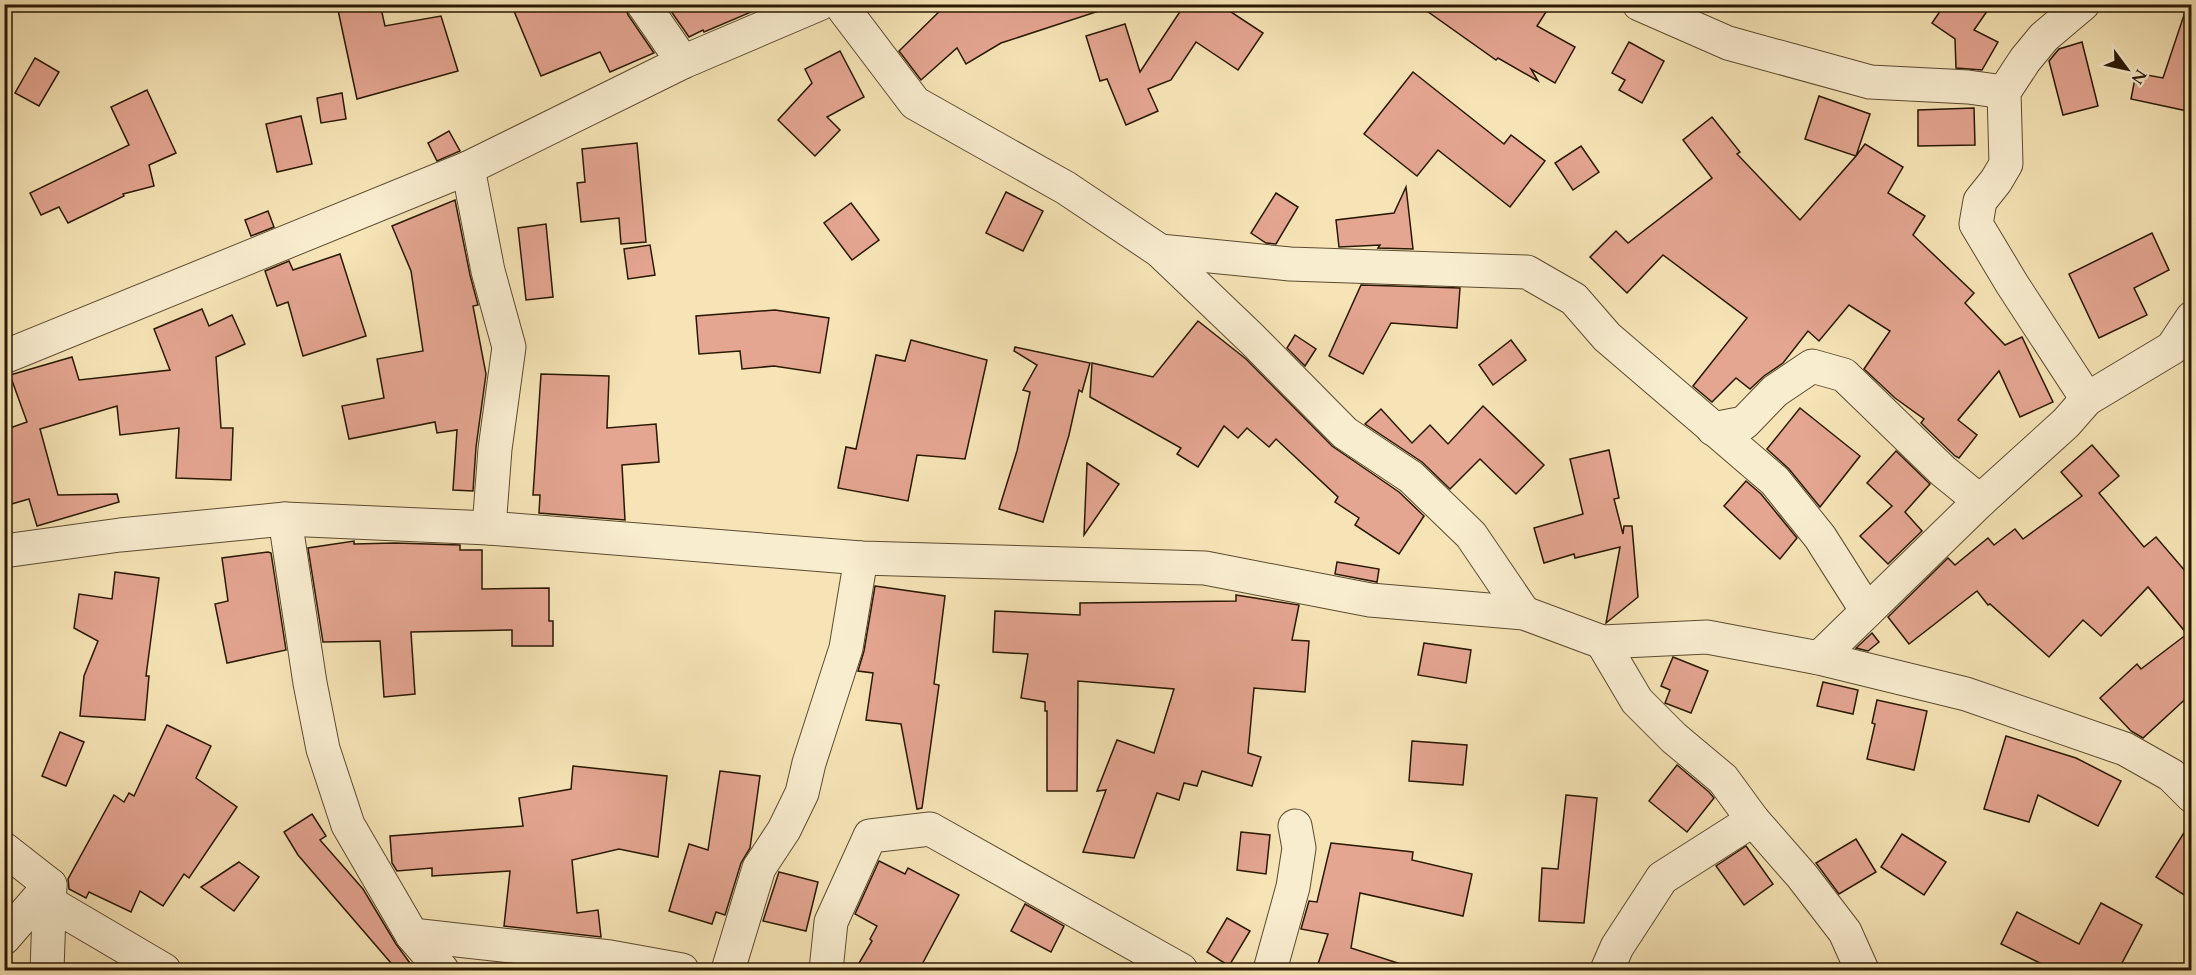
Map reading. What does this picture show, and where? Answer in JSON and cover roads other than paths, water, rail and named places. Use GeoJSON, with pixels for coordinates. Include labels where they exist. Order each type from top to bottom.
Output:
{"type":"FeatureCollection","features":[{"type":"Feature","properties":{"kind":"street"},"geometry":{"type":"LineString","coordinates":[[643,4],[683,62]]}},
{"type":"Feature","properties":{"kind":"street"},"geometry":{"type":"LineString","coordinates":[[4,357],[468,168],[683,62],[819,4]]}},
{"type":"Feature","properties":{"kind":"street"},"geometry":{"type":"LineString","coordinates":[[840,4],[915,103],[1066,188],[1160,251],[1345,433],[1411,477],[1471,535],[1524,613]]}},
{"type":"Feature","properties":{"kind":"street"},"geometry":{"type":"LineString","coordinates":[[2083,4],[2044,38],[2025,60],[2004,92],[2006,164],[1980,201],[1976,224],[2087,399]]}},
{"type":"Feature","properties":{"kind":"street"},"geometry":{"type":"LineString","coordinates":[[1654,8],[1728,43],[1870,82],[1968,87],[2004,92]]}},
{"type":"Feature","properties":{"kind":"street"},"geometry":{"type":"LineString","coordinates":[[468,168],[488,271],[509,347],[495,449],[489,528]]}},
{"type":"Feature","properties":{"kind":"street"},"geometry":{"type":"LineString","coordinates":[[1160,251],[1290,264],[1527,272],[1574,298],[1607,337],[1775,481],[1820,537],[1867,611]]}},
{"type":"Feature","properties":{"kind":"street"},"geometry":{"type":"LineString","coordinates":[[1819,658],[1980,501],[2066,423],[2087,399],[2182,350],[2192,318]]}},
{"type":"Feature","properties":{"kind":"street"},"geometry":{"type":"LineString","coordinates":[[1713,429],[1744,423],[1775,391],[1812,366],[1844,375],[1943,471],[1980,501]]}},
{"type":"Feature","properties":{"kind":"street"},"geometry":{"type":"LineString","coordinates":[[285,519],[310,683],[323,749],[348,825],[412,935],[442,970]]}},
{"type":"Feature","properties":{"kind":"street"},"geometry":{"type":"LineString","coordinates":[[4,551],[120,535],[285,519],[489,528],[861,558],[1205,568],[1370,600],[1524,613],[1602,642],[1707,637],[1819,658],[1966,694],[2125,748],[2171,775],[2192,796]]}},
{"type":"Feature","properties":{"kind":"street"},"geometry":{"type":"LineString","coordinates":[[728,970],[759,868],[784,830],[802,793],[809,762],[846,648],[861,558]]}},
{"type":"Feature","properties":{"kind":"street"},"geometry":{"type":"LineString","coordinates":[[1602,642],[1637,701],[1674,738],[1723,779],[1753,820],[1802,876],[1845,932],[1862,970]]}},
{"type":"Feature","properties":{"kind":"street"},"geometry":{"type":"LineString","coordinates":[[1607,970],[1617,947],[1662,878],[1753,820]]}},
{"type":"Feature","properties":{"kind":"street"},"geometry":{"type":"LineString","coordinates":[[1270,970],[1293,887],[1299,848],[1295,826]]}},
{"type":"Feature","properties":{"kind":"street"},"geometry":{"type":"LineString","coordinates":[[826,970],[831,922],[870,836],[930,829],[1181,970]]}},
{"type":"Feature","properties":{"kind":"street"},"geometry":{"type":"LineString","coordinates":[[4,849],[50,894],[164,970]]}},
{"type":"Feature","properties":{"kind":"street"},"geometry":{"type":"LineString","coordinates":[[4,938],[50,894]]}},
{"type":"Feature","properties":{"kind":"street"},"geometry":{"type":"LineString","coordinates":[[46,970],[50,894]]}},
{"type":"Feature","properties":{"kind":"street"},"geometry":{"type":"LineString","coordinates":[[412,935],[610,957],[682,970]]}}]}
